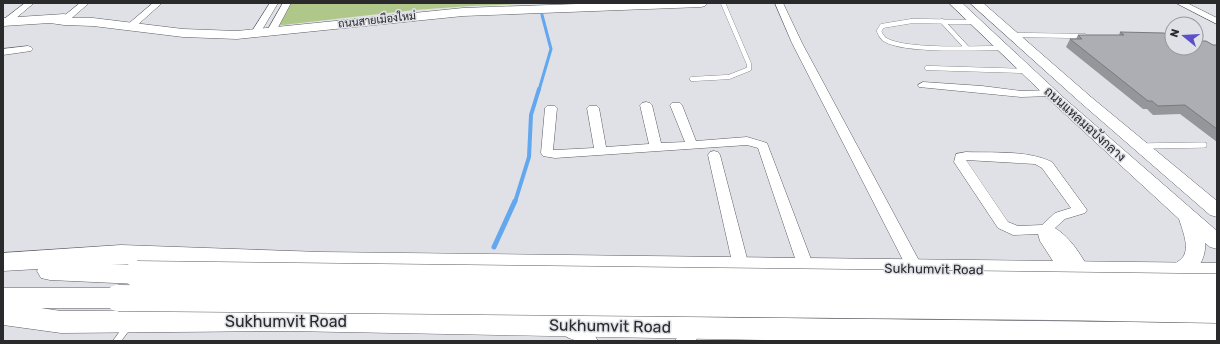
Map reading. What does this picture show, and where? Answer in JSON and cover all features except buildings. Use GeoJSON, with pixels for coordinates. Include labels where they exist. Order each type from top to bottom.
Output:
{"type":"FeatureCollection","features":[{"type":"Feature","properties":{"kind":"highway","name":"Sukhumvit Road"},"geometry":{"type":"LineString","coordinates":[[3,262],[121,254],[321,261],[1217,273]]}},
{"type":"Feature","properties":{"kind":"highway"},"geometry":{"type":"LineString","coordinates":[[814,267],[832,272],[850,285],[855,293],[858,302],[858,310],[855,318],[849,325],[840,329]]}},
{"type":"Feature","properties":{"kind":"highway","name":"Sukhumvit Road"},"geometry":{"type":"LineString","coordinates":[[3,270],[309,277],[1217,287]]}},
{"type":"Feature","properties":{"kind":"highway"},"geometry":{"type":"LineString","coordinates":[[1181,272],[1217,280]]}},
{"type":"Feature","properties":{"kind":"highway","name":"Sukhumvit Road"},"geometry":{"type":"LineString","coordinates":[[3,298],[122,320],[288,320],[558,324],[691,334],[840,329],[1217,335]]}},
{"type":"Feature","properties":{"kind":"highway","name":"Sukhumvit Road"},"geometry":{"type":"LineString","coordinates":[[3,314],[62,322],[1038,307],[1217,310]]}},
{"type":"Feature","properties":{"kind":"street"},"geometry":{"type":"LineString","coordinates":[[4,22],[30,3]]}},
{"type":"Feature","properties":{"kind":"street"},"geometry":{"type":"LineString","coordinates":[[61,20],[85,3]]}},
{"type":"Feature","properties":{"kind":"street"},"geometry":{"type":"LineString","coordinates":[[133,25],[158,3]]}},
{"type":"Feature","properties":{"kind":"street"},"geometry":{"type":"LineString","coordinates":[[258,30],[274,3]]}},
{"type":"Feature","properties":{"kind":"street"},"geometry":{"type":"LineString","coordinates":[[273,29],[287,3]]}},
{"type":"Feature","properties":{"kind":"street","name":"ถนนสายเมืองใหม่"},"geometry":{"type":"LineString","coordinates":[[4,22],[61,20],[91,22],[133,25],[185,34],[210,36],[464,8],[595,3]]}},
{"type":"Feature","properties":{"kind":"street","name":"ถนนสายเมืองใหม่"},"geometry":{"type":"LineString","coordinates":[[414,14],[635,4],[701,3]]}},
{"type":"Feature","properties":{"kind":"street"},"geometry":{"type":"LineString","coordinates":[[779,3],[804,57],[915,268]]}},
{"type":"Feature","properties":{"kind":"street","name":"ถนนแหลมฉบังกลาง"},"geometry":{"type":"LineString","coordinates":[[955,3],[1055,97],[1217,242]]}},
{"type":"Feature","properties":{"kind":"street","name":"ถนนแหลมฉบังกลาง"},"geometry":{"type":"LineString","coordinates":[[976,3],[1086,100],[1211,206]]}},
{"type":"Feature","properties":{"kind":"street"},"geometry":{"type":"LineString","coordinates":[[1180,3],[1217,21]]}},
{"type":"Feature","properties":{"kind":"street"},"geometry":{"type":"LineString","coordinates":[[3,52],[28,49]]}},
{"type":"Feature","properties":{"kind":"street"},"geometry":{"type":"LineString","coordinates":[[923,85],[975,88],[1086,100]]}},
{"type":"Feature","properties":{"kind":"street"},"geometry":{"type":"LineString","coordinates":[[646,105],[656,147]]}},
{"type":"Feature","properties":{"kind":"street"},"geometry":{"type":"LineString","coordinates":[[676,105],[692,145]]}},
{"type":"Feature","properties":{"kind":"street"},"geometry":{"type":"LineString","coordinates":[[551,108],[547,153],[555,154],[747,141],[763,146],[814,267]]}},
{"type":"Feature","properties":{"kind":"street"},"geometry":{"type":"LineString","coordinates":[[593,108],[601,151]]}},
{"type":"Feature","properties":{"kind":"street"},"geometry":{"type":"LineString","coordinates":[[714,155],[742,266]]}},
{"type":"Feature","properties":{"kind":"street"},"geometry":{"type":"LineString","coordinates":[[1046,230],[1060,216],[1080,210],[1047,165],[1030,159],[960,157],[960,162],[1003,225],[1009,230],[1046,230],[1063,241],[1075,271]]}},
{"type":"Feature","properties":{"kind":"street"},"geometry":{"type":"LineString","coordinates":[[1181,272],[1192,260],[1196,250],[1194,237],[1180,209],[1211,206]]}},
{"type":"Feature","properties":{"kind":"street"},"geometry":{"type":"LineString","coordinates":[[558,324],[589,341]]}},
{"type":"Feature","properties":{"kind":"lane"},"geometry":{"type":"LineString","coordinates":[[692,79],[728,78],[738,76],[749,70],[750,64],[723,3]]}},
{"type":"Feature","properties":{"kind":"lane"},"geometry":{"type":"LineString","coordinates":[[942,21],[967,48]]}},
{"type":"Feature","properties":{"kind":"lane"},"geometry":{"type":"LineString","coordinates":[[974,22],[942,21],[890,24],[882,27],[879,31],[883,38],[891,42],[905,45],[1002,48]]}},
{"type":"Feature","properties":{"kind":"lane"},"geometry":{"type":"LineString","coordinates":[[1011,35],[1088,36]]}},
{"type":"Feature","properties":{"kind":"lane"},"geometry":{"type":"LineString","coordinates":[[927,68],[1027,71]]}},
{"type":"Feature","properties":{"kind":"lane"},"geometry":{"type":"LineString","coordinates":[[1141,146],[1204,145]]}},
{"type":"Feature","properties":{"kind":"green space"},"geometry":{"type":"Polygon","coordinates":[[[287,3],[545,3],[414,10],[274,26],[287,3]]]}},
{"type":"Feature","properties":{"kind":"waterway"},"geometry":{"type":"LineString","coordinates":[[539,90],[551,49],[542,15]]}},
{"type":"Feature","properties":{"kind":"waterway"},"geometry":{"type":"LineString","coordinates":[[515,202],[529,157],[531,115],[539,89]]}},
{"type":"Feature","properties":{"kind":"waterway"},"geometry":{"type":"LineString","coordinates":[[494,247],[515,201]]}}]}
